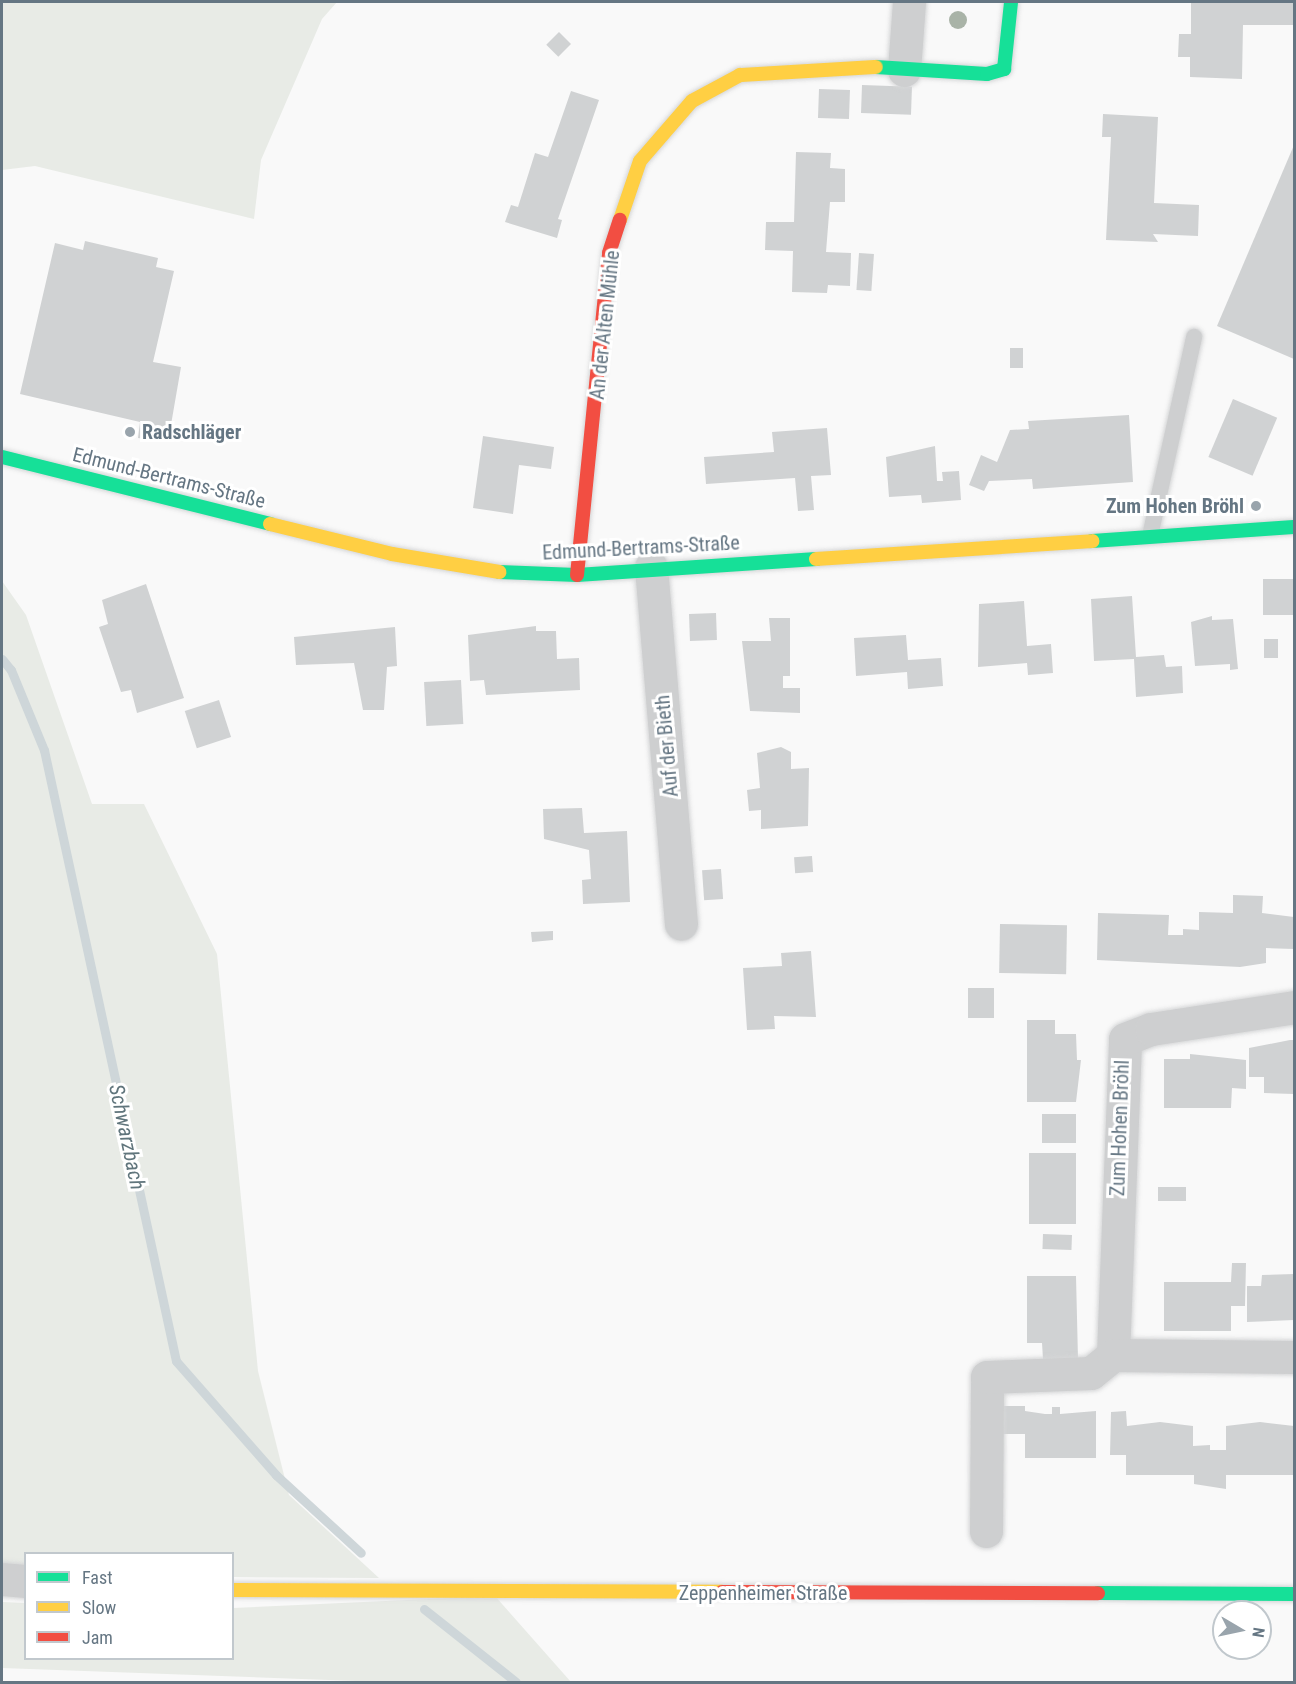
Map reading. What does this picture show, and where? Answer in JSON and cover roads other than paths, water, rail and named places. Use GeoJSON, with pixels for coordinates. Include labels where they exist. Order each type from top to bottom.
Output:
{"type":"FeatureCollection","features":[{"type":"Feature","properties":{"kind":"street"},"geometry":{"type":"LineString","coordinates":[[904,70],[909,2]]}},
{"type":"Feature","properties":{"kind":"street","name":"An der Alten Mühle"},"geometry":{"type":"LineString","coordinates":[[577,575],[609,253],[640,161],[692,101],[740,75],[904,70],[987,74],[1004,69],[1011,2]]}},
{"type":"Feature","properties":{"kind":"street","name":"Edmund-Bertrams-Straße"},"geometry":{"type":"LineString","coordinates":[[2,457],[392,554],[492,572],[577,575],[651,567],[1294,527]]}},
{"type":"Feature","properties":{"kind":"street","name":"Auf der Bieth"},"geometry":{"type":"LineString","coordinates":[[651,567],[681,924]]}},
{"type":"Feature","properties":{"kind":"street","name":"Zum Hohen Bröhl"},"geometry":{"type":"LineString","coordinates":[[1113,1355],[1125,1039],[1151,1029],[1294,1007]]}},
{"type":"Feature","properties":{"kind":"street"},"geometry":{"type":"LineString","coordinates":[[986,1531],[987,1377],[1091,1373],[1113,1355],[1294,1357]]}},
{"type":"Feature","properties":{"kind":"street"},"geometry":{"type":"LineString","coordinates":[[2,1579],[24,1581]]}},
{"type":"Feature","properties":{"kind":"street","name":"Zeppenheimer Straße"},"geometry":{"type":"LineString","coordinates":[[234,1590],[488,1593],[1294,1594]]}},
{"type":"Feature","properties":{"kind":"lane"},"geometry":{"type":"LineString","coordinates":[[1150,536],[1194,337]]}},
{"type":"Feature","properties":{"kind":"waterway","name":"Schwarzbach"},"geometry":{"type":"LineString","coordinates":[[2,659],[11,670],[44,750],[176,1361],[276,1475],[361,1553]]}},
{"type":"Feature","properties":{"kind":"waterway","name":"Schwarzbach"},"geometry":{"type":"LineString","coordinates":[[424,1609],[516,1682]]}},
{"type":"Feature","properties":{"kind":"place","name":"Radschläger"},"geometry":{"type":"Point","coordinates":[130,432]}},
{"type":"Feature","properties":{"kind":"place","name":"Zum Hohen Bröhl"},"geometry":{"type":"Point","coordinates":[1256,506]}}]}
